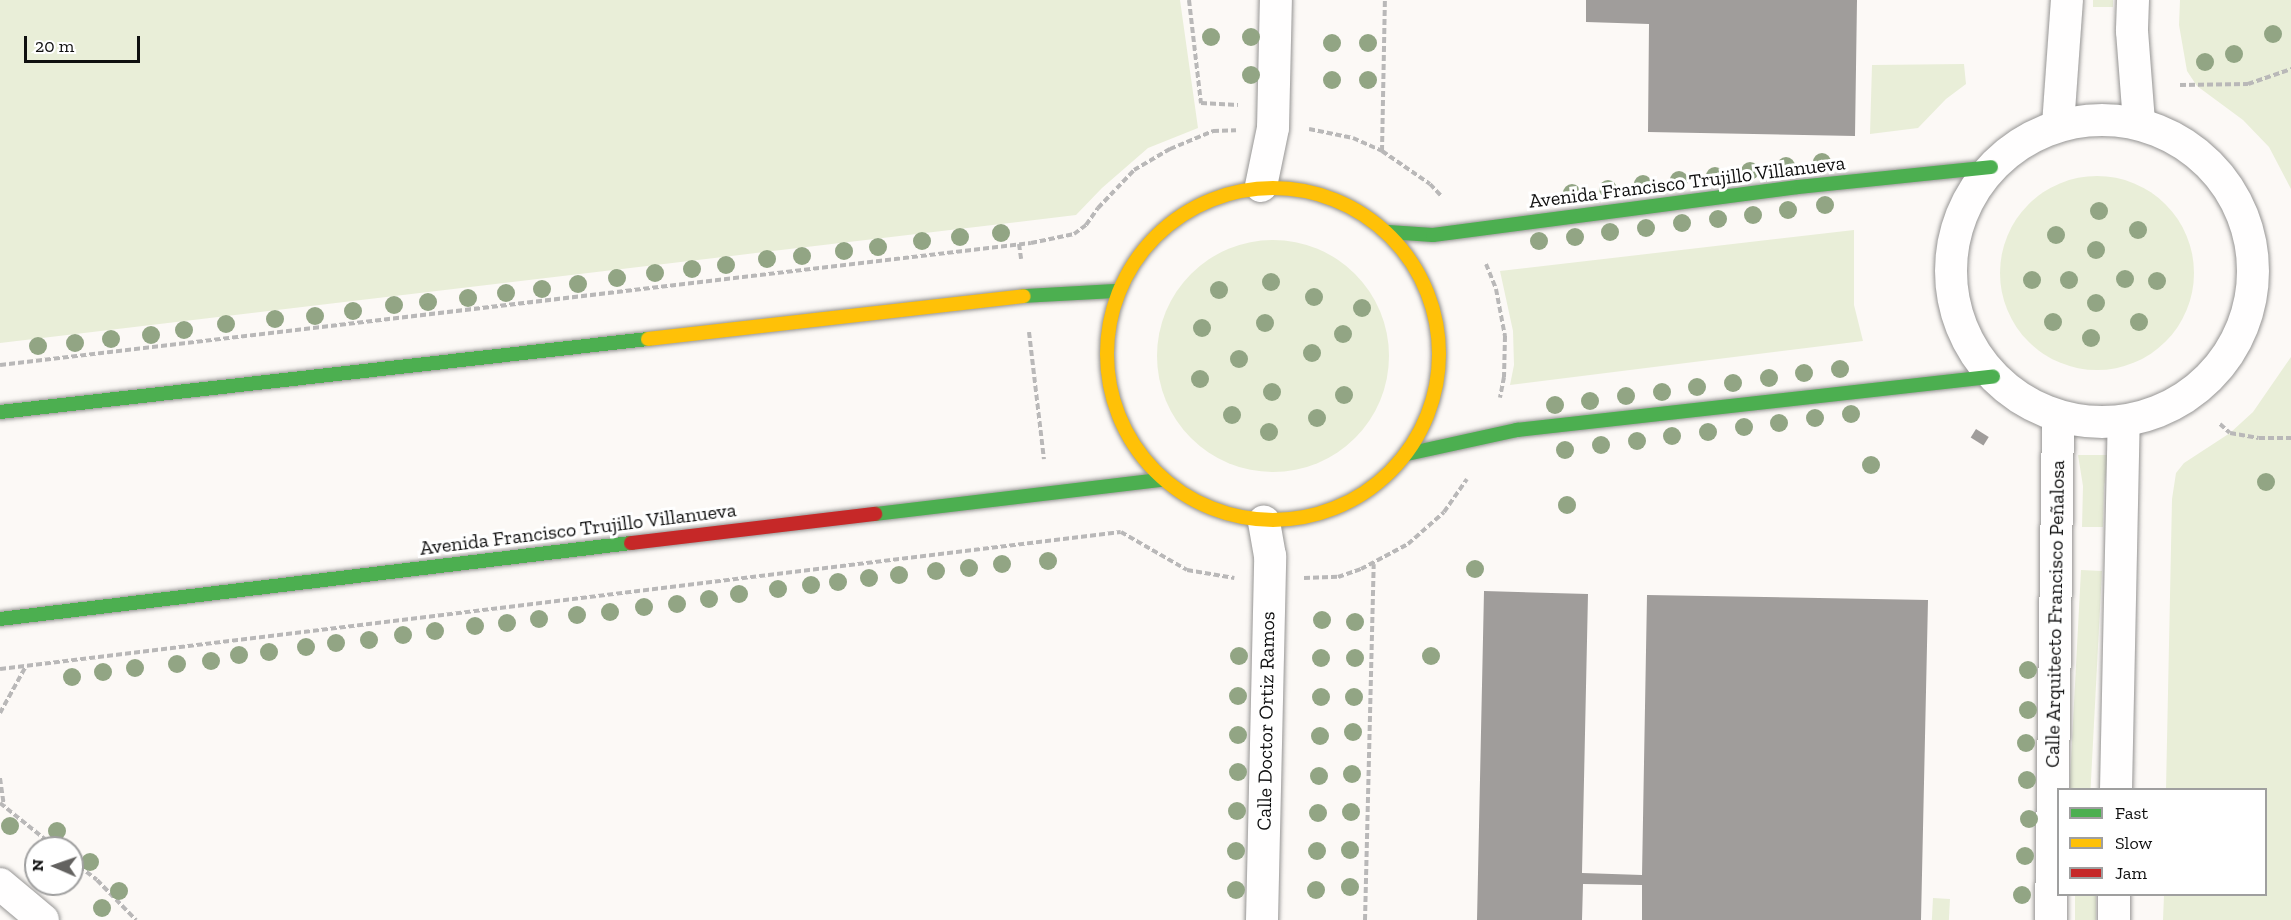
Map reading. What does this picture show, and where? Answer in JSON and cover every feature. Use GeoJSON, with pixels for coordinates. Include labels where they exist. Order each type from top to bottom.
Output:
{"type":"FeatureCollection","features":[{"type":"Feature","properties":{"kind":"street"},"geometry":{"type":"LineString","coordinates":[[1261,186],[1273,128],[1276,0]]}},
{"type":"Feature","properties":{"kind":"street"},"geometry":{"type":"LineString","coordinates":[[2058,125],[2067,0]]}},
{"type":"Feature","properties":{"kind":"street"},"geometry":{"type":"LineString","coordinates":[[2133,0],[2132,31],[2139,123]]}},
{"type":"Feature","properties":{"kind":"street"},"geometry":{"type":"LineString","coordinates":[[2098,118],[2139,123],[2182,141],[2217,171],[2242,210],[2254,255],[2252,302],[2229,356],[2206,382],[2168,408],[2124,422],[2090,423],[2058,416],[2023,401],[1993,377],[1967,339],[1952,295],[1952,249],[1966,205],[1991,167],[2022,141],[2058,125],[2098,118]]}},
{"type":"Feature","properties":{"kind":"street","name":"Avenida Francisco Trujillo Villanueva"},"geometry":{"type":"LineString","coordinates":[[1388,232],[1433,236],[1798,187],[1991,167]]}},
{"type":"Feature","properties":{"kind":"street"},"geometry":{"type":"LineString","coordinates":[[1261,186],[1307,190],[1351,205],[1388,232],[1418,271],[1435,316],[1440,364],[1430,411],[1407,453],[1368,492],[1358,497],[1318,516],[1264,522],[1209,510],[1161,480],[1129,440],[1109,392],[1106,341],[1117,291],[1140,250],[1174,218],[1215,196],[1261,186]]}},
{"type":"Feature","properties":{"kind":"street"},"geometry":{"type":"LineString","coordinates":[[0,412],[1025,296],[1117,291]]}},
{"type":"Feature","properties":{"kind":"street"},"geometry":{"type":"LineString","coordinates":[[1407,453],[1489,435],[1993,377]]}},
{"type":"Feature","properties":{"kind":"street","name":"Calle Arquitecto Francisco Peñalosa"},"geometry":{"type":"LineString","coordinates":[[2051,920],[2058,416]]}},
{"type":"Feature","properties":{"kind":"street"},"geometry":{"type":"LineString","coordinates":[[2116,788],[2124,422]]}},
{"type":"Feature","properties":{"kind":"street","name":"Avenida Francisco Trujillo Villanueva"},"geometry":{"type":"LineString","coordinates":[[0,619],[1161,480]]}},
{"type":"Feature","properties":{"kind":"street","name":"Calle Doctor Ortiz Ramos"},"geometry":{"type":"LineString","coordinates":[[1262,920],[1270,556],[1264,522]]}},
{"type":"Feature","properties":{"kind":"street"},"geometry":{"type":"LineString","coordinates":[[0,884],[43,920]]}},
{"type":"Feature","properties":{"kind":"street"},"geometry":{"type":"LineString","coordinates":[[2114,896],[2114,920]]}},
{"type":"Feature","properties":{"kind":"path"},"geometry":{"type":"LineString","coordinates":[[1190,0],[1201,103],[1239,105]]}},
{"type":"Feature","properties":{"kind":"path"},"geometry":{"type":"LineString","coordinates":[[1382,150],[1385,0]]}},
{"type":"Feature","properties":{"kind":"path"},"geometry":{"type":"LineString","coordinates":[[2180,85],[2248,84],[2291,69]]}},
{"type":"Feature","properties":{"kind":"path"},"geometry":{"type":"LineString","coordinates":[[0,365],[1019,244],[1074,234],[1086,225],[1098,208],[1134,170],[1170,149],[1213,131],[1273,128],[1310,129],[1353,138],[1382,150],[1430,184],[1452,207],[1464,231],[1484,258],[1496,289],[1505,336],[1504,377],[1489,435],[1472,471],[1444,512],[1408,544],[1374,564],[1338,577],[1269,579],[1225,577],[1187,570],[1121,532],[0,669]]}},
{"type":"Feature","properties":{"kind":"path"},"geometry":{"type":"LineString","coordinates":[[1019,244],[1050,541]]}},
{"type":"Feature","properties":{"kind":"path"},"geometry":{"type":"LineString","coordinates":[[2220,424],[2230,433],[2259,438],[2291,438]]}},
{"type":"Feature","properties":{"kind":"path"},"geometry":{"type":"LineString","coordinates":[[1365,920],[1374,564]]}},
{"type":"Feature","properties":{"kind":"path"},"geometry":{"type":"LineString","coordinates":[[0,713],[27,666]]}},
{"type":"Feature","properties":{"kind":"path"},"geometry":{"type":"LineString","coordinates":[[0,778],[2,804],[41,836]]}},
{"type":"Feature","properties":{"kind":"path"},"geometry":{"type":"LineString","coordinates":[[84,870],[97,880],[136,920]]}},
{"type":"Feature","properties":{"kind":"green space"},"geometry":{"type":"Polygon","coordinates":[[[0,0],[1180,0],[1198,128],[1148,148],[1102,188],[1076,215],[0,343],[0,0]]]}},
{"type":"Feature","properties":{"kind":"green space"},"geometry":{"type":"Polygon","coordinates":[[[2093,0],[2113,0],[2113,7],[2093,7],[2093,0]]]}},
{"type":"Feature","properties":{"kind":"green space"},"geometry":{"type":"Polygon","coordinates":[[[2180,0],[2291,0],[2291,189],[2269,147],[2243,120],[2197,86],[2187,71],[2179,25],[2180,0]]]}},
{"type":"Feature","properties":{"kind":"green space"},"geometry":{"type":"Polygon","coordinates":[[[1964,64],[1966,84],[1946,99],[1918,128],[1870,134],[1872,65],[1964,64]]]}},
{"type":"Feature","properties":{"kind":"green space"},"geometry":{"type":"Polygon","coordinates":[[[2087,176],[2107,176],[2143,187],[2166,204],[2178,219],[2187,236],[2194,263],[2194,283],[2187,310],[2178,327],[2166,342],[2151,354],[2134,363],[2107,370],[2087,370],[2051,359],[2022,335],[2011,319],[2004,301],[2000,283],[2000,263],[2011,227],[2035,198],[2051,187],[2069,180],[2087,176]]]}},
{"type":"Feature","properties":{"kind":"green space"},"geometry":{"type":"Polygon","coordinates":[[[1854,230],[1854,305],[1863,341],[1510,385],[1514,365],[1513,331],[1500,271],[1854,230]]]}},
{"type":"Feature","properties":{"kind":"green space"},"geometry":{"type":"Polygon","coordinates":[[[1262,240],[1284,240],[1318,248],[1328,253],[1347,266],[1363,282],[1381,311],[1387,333],[1389,356],[1387,379],[1381,401],[1370,421],[1347,446],[1318,464],[1284,472],[1262,472],[1228,464],[1218,459],[1199,446],[1183,430],[1165,401],[1157,367],[1157,345],[1165,311],[1170,301],[1183,282],[1199,266],[1228,248],[1262,240]]]}},
{"type":"Feature","properties":{"kind":"green space"},"geometry":{"type":"Polygon","coordinates":[[[2291,357],[2291,920],[2163,920],[2164,896],[2267,896],[2267,788],[2166,788],[2172,499],[2176,473],[2184,463],[2230,433],[2253,412],[2291,357]]]}},
{"type":"Feature","properties":{"kind":"green space"},"geometry":{"type":"Polygon","coordinates":[[[2078,455],[2109,455],[2104,487],[2103,527],[2082,527],[2083,486],[2078,455]]]}},
{"type":"Feature","properties":{"kind":"green space"},"geometry":{"type":"Polygon","coordinates":[[[2081,570],[2102,571],[2091,788],[2070,788],[2081,570]]]}},
{"type":"Feature","properties":{"kind":"green space"},"geometry":{"type":"Polygon","coordinates":[[[2075,896],[2096,896],[2096,920],[2075,920],[2075,896]]]}},
{"type":"Feature","properties":{"kind":"green space"},"geometry":{"type":"Polygon","coordinates":[[[1933,898],[1950,899],[1949,920],[1932,920],[1933,898]]]}},
{"type":"Feature","properties":{"kind":"building"},"geometry":{"type":"Polygon","coordinates":[[[1586,0],[1857,0],[1855,136],[1648,132],[1649,24],[1586,22],[1586,0]]]}},
{"type":"Feature","properties":{"kind":"building"},"geometry":{"type":"Polygon","coordinates":[[[1976,429],[1989,437],[1983,445],[1971,437],[1976,429]]]}},
{"type":"Feature","properties":{"kind":"building"},"geometry":{"type":"Polygon","coordinates":[[[1484,591],[1588,594],[1582,873],[1642,875],[1647,595],[1928,600],[1921,920],[1642,920],[1642,885],[1583,884],[1582,920],[1477,920],[1484,591]]]}},
{"type":"Feature","properties":{"kind":"traffic: fast"},"geometry":{"type":"LineString","coordinates":[[1388,232],[1433,235],[1798,187],[1991,167]]}},
{"type":"Feature","properties":{"kind":"traffic: fast"},"geometry":{"type":"LineString","coordinates":[[1024,296],[1117,291]]}},
{"type":"Feature","properties":{"kind":"traffic: fast"},"geometry":{"type":"LineString","coordinates":[[0,412],[648,339]]}},
{"type":"Feature","properties":{"kind":"traffic: fast"},"geometry":{"type":"LineString","coordinates":[[1407,454],[1517,430],[1993,377]]}},
{"type":"Feature","properties":{"kind":"traffic: fast"},"geometry":{"type":"LineString","coordinates":[[875,514],[1161,480]]}},
{"type":"Feature","properties":{"kind":"traffic: fast"},"geometry":{"type":"LineString","coordinates":[[0,619],[631,543]]}},
{"type":"Feature","properties":{"kind":"traffic: slow"},"geometry":{"type":"LineString","coordinates":[[1257,188],[1289,188],[1321,195],[1351,207],[1379,225],[1402,248],[1427,290],[1439,338],[1439,354],[1436,386],[1427,418],[1402,460],[1379,483],[1351,501],[1321,513],[1289,520],[1257,520],[1225,513],[1195,501],[1167,483],[1144,460],[1126,432],[1114,402],[1107,370],[1107,338],[1114,306],[1126,276],[1144,248],[1167,225],[1195,207],[1225,195],[1257,188]]}},
{"type":"Feature","properties":{"kind":"traffic: slow"},"geometry":{"type":"LineString","coordinates":[[648,339],[1024,296]]}},
{"type":"Feature","properties":{"kind":"traffic: jam"},"geometry":{"type":"LineString","coordinates":[[631,543],[875,514]]}}]}
